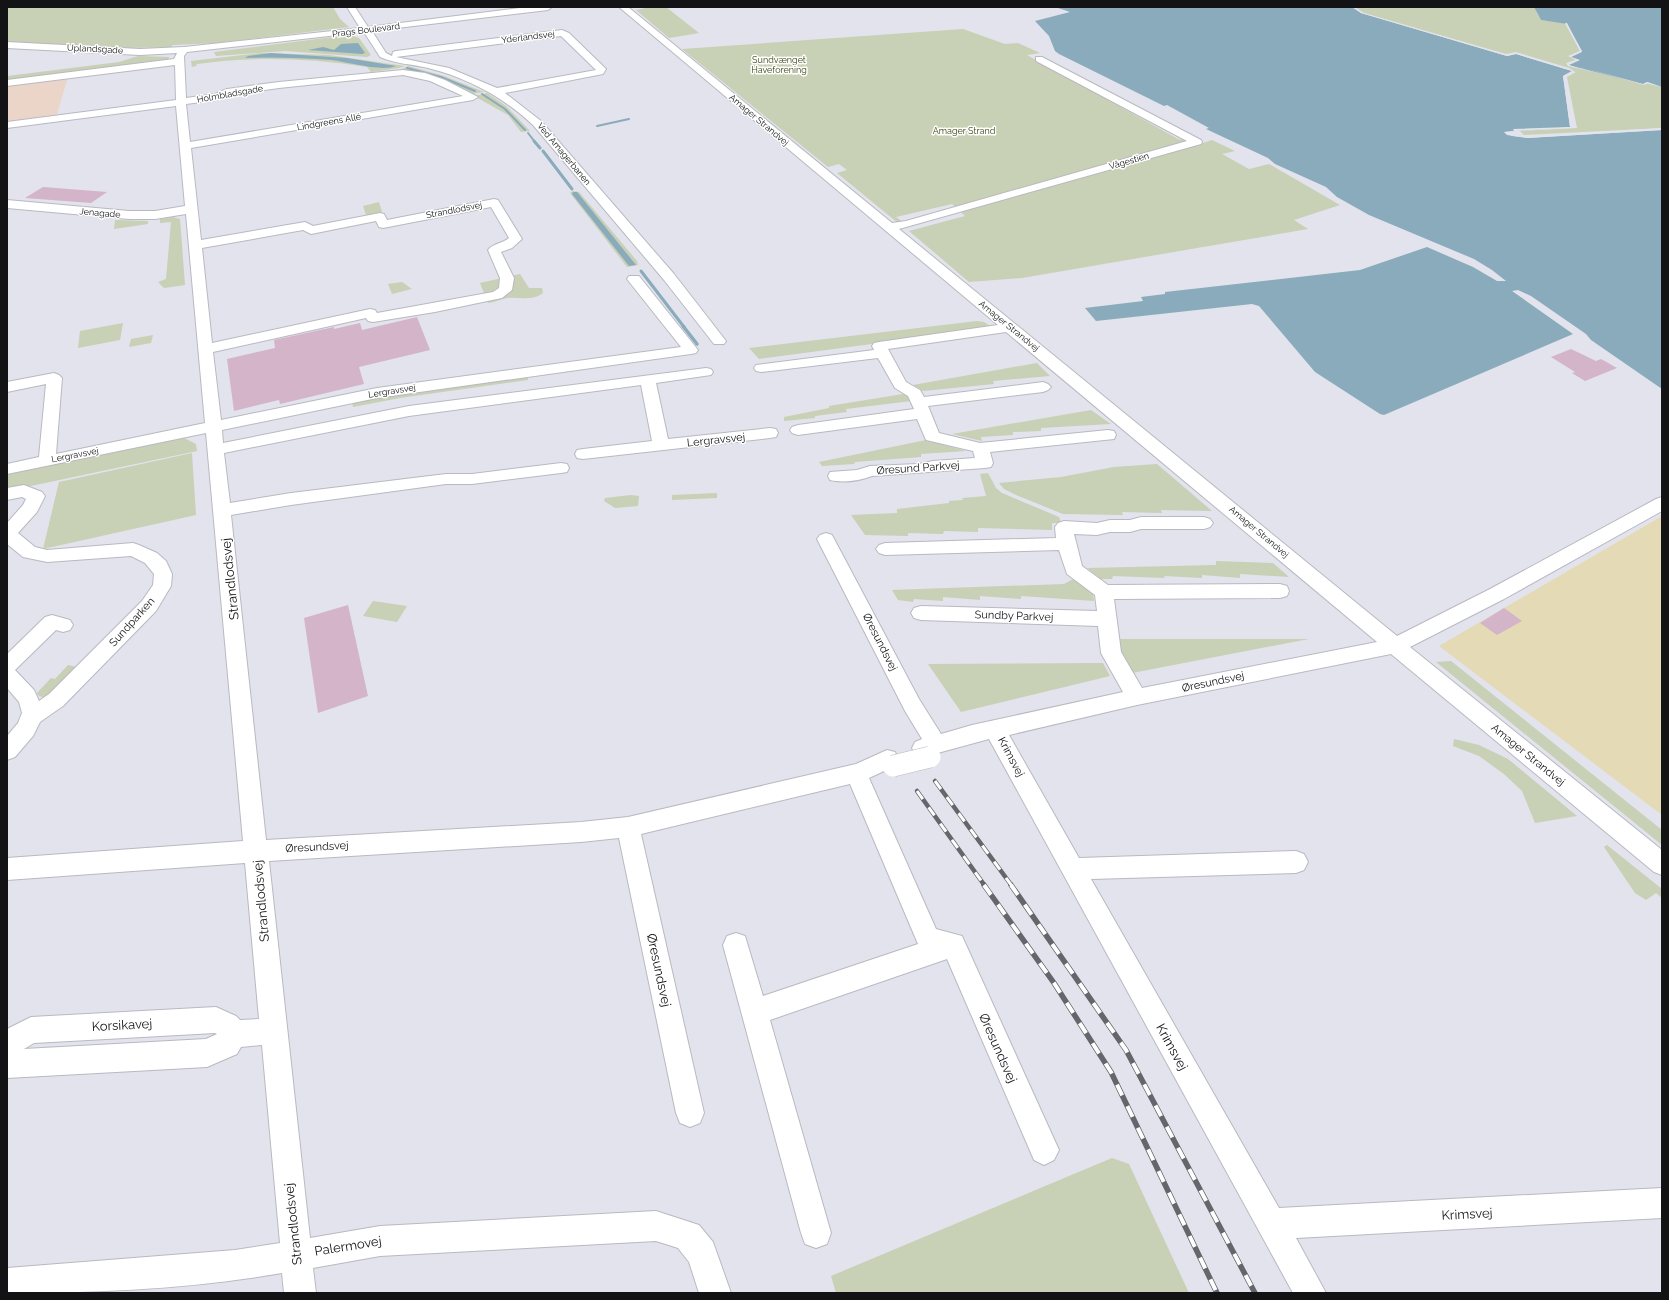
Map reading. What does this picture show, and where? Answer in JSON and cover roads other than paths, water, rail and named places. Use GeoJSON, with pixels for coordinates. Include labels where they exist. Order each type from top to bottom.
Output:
{"type":"FeatureCollection","features":[{"type":"Feature","properties":{"kind":"street"},"geometry":{"type":"LineString","coordinates":[[351,7],[383,55]]}},
{"type":"Feature","properties":{"kind":"street"},"geometry":{"type":"LineString","coordinates":[[545,7],[561,8]]}},
{"type":"Feature","properties":{"kind":"street","name":"Prags Boulevard"},"geometry":{"type":"LineString","coordinates":[[184,50],[366,30],[548,7]]}},
{"type":"Feature","properties":{"kind":"street","name":"Amager Strandvej"},"geometry":{"type":"LineString","coordinates":[[623,7],[1395,646],[1662,864]]}},
{"type":"Feature","properties":{"kind":"street","name":"Yderlandsvej"},"geometry":{"type":"LineString","coordinates":[[383,55],[562,33],[566,35],[601,69],[600,72],[592,74],[498,91]]}},
{"type":"Feature","properties":{"kind":"street","name":"Uplandsgade"},"geometry":{"type":"LineString","coordinates":[[7,45],[140,52],[184,50]]}},
{"type":"Feature","properties":{"kind":"street","name":"Strandlodsvej"},"geometry":{"type":"LineString","coordinates":[[184,50],[179,56],[186,146],[300,1293]]}},
{"type":"Feature","properties":{"kind":"street"},"geometry":{"type":"LineString","coordinates":[[7,75],[107,62],[125,58],[140,52]]}},
{"type":"Feature","properties":{"kind":"street","name":"Ved Amagerbanen"},"geometry":{"type":"LineString","coordinates":[[383,55],[444,70],[498,91],[522,108],[537,122],[669,277],[719,341]]}},
{"type":"Feature","properties":{"kind":"street","name":"Vågestien"},"geometry":{"type":"LineString","coordinates":[[889,227],[907,224],[1197,142],[1039,59]]}},
{"type":"Feature","properties":{"kind":"street"},"geometry":{"type":"LineString","coordinates":[[7,83],[180,61]]}},
{"type":"Feature","properties":{"kind":"street","name":"Holmbladsgade"},"geometry":{"type":"LineString","coordinates":[[7,125],[182,102],[217,96],[227,92],[350,76],[399,72],[410,73],[432,79],[459,89],[473,98]]}},
{"type":"Feature","properties":{"kind":"street","name":"Lindgreens Allé"},"geometry":{"type":"LineString","coordinates":[[186,146],[473,98]]}},
{"type":"Feature","properties":{"kind":"street","name":"Strandlodsvej"},"geometry":{"type":"LineString","coordinates":[[196,245],[305,226],[311,230],[380,217],[383,224],[494,203],[516,239],[508,245],[494,250],[507,278],[505,290],[497,295],[435,308],[373,318],[370,312],[206,349]]}},
{"type":"Feature","properties":{"kind":"street","name":"Jenagade"},"geometry":{"type":"LineString","coordinates":[[7,204],[129,216],[155,215],[192,209]]}},
{"type":"Feature","properties":{"kind":"street","name":"Lergravsvej"},"geometry":{"type":"LineString","coordinates":[[7,468],[404,389],[691,350],[634,279]]}},
{"type":"Feature","properties":{"kind":"street"},"geometry":{"type":"LineString","coordinates":[[761,368],[883,353],[879,346],[977,333],[1010,327]]}},
{"type":"Feature","properties":{"kind":"street","name":"Øresund Parkvej"},"geometry":{"type":"LineString","coordinates":[[883,353],[900,385],[915,393],[932,436],[980,448],[1108,435]]}},
{"type":"Feature","properties":{"kind":"street"},"geometry":{"type":"LineString","coordinates":[[217,449],[403,412],[706,372]]}},
{"type":"Feature","properties":{"kind":"street"},"geometry":{"type":"LineString","coordinates":[[7,387],[54,378],[47,460]]}},
{"type":"Feature","properties":{"kind":"street"},"geometry":{"type":"LineString","coordinates":[[648,380],[661,446]]}},
{"type":"Feature","properties":{"kind":"street"},"geometry":{"type":"LineString","coordinates":[[798,430],[1043,387]]}},
{"type":"Feature","properties":{"kind":"street","name":"Lergravsvej"},"geometry":{"type":"LineString","coordinates":[[583,454],[770,433]]}},
{"type":"Feature","properties":{"kind":"street","name":"Øresund Parkvej"},"geometry":{"type":"LineString","coordinates":[[836,476],[858,475],[870,471],[919,469],[933,466],[985,463],[980,448]]}},
{"type":"Feature","properties":{"kind":"street"},"geometry":{"type":"LineString","coordinates":[[223,510],[292,499],[446,479],[472,479],[561,468]]}},
{"type":"Feature","properties":{"kind":"street","name":"Sundparken"},"geometry":{"type":"LineString","coordinates":[[7,494],[24,491],[36,496],[31,508],[7,534],[29,552],[47,556],[133,549],[150,558],[159,566],[163,574],[162,586],[149,606],[56,700],[33,716],[29,724],[7,751]]}},
{"type":"Feature","properties":{"kind":"street"},"geometry":{"type":"LineString","coordinates":[[1395,646],[1497,594],[1662,503]]}},
{"type":"Feature","properties":{"kind":"street"},"geometry":{"type":"LineString","coordinates":[[1204,523],[1141,523],[1130,526],[1110,526],[1097,529],[1064,527],[1066,544],[1074,570],[1104,592],[1280,591]]}},
{"type":"Feature","properties":{"kind":"street","name":"Øresundsvej"},"geometry":{"type":"LineString","coordinates":[[826,539],[912,705],[930,750]]}},
{"type":"Feature","properties":{"kind":"street"},"geometry":{"type":"LineString","coordinates":[[885,550],[1066,544]]}},
{"type":"Feature","properties":{"kind":"street"},"geometry":{"type":"LineString","coordinates":[[1104,592],[1111,654],[1138,697]]}},
{"type":"Feature","properties":{"kind":"street","name":"Sundby Parkvej"},"geometry":{"type":"LineString","coordinates":[[921,613],[1107,619]]}},
{"type":"Feature","properties":{"kind":"street"},"geometry":{"type":"LineString","coordinates":[[7,666],[52,622],[63,625]]}},
{"type":"Feature","properties":{"kind":"street","name":"Øresundsvej"},"geometry":{"type":"LineString","coordinates":[[7,869],[257,851],[581,832],[628,827],[877,767],[930,750],[977,745],[998,732],[1032,722],[1138,697],[1395,646]]}},
{"type":"Feature","properties":{"kind":"street"},"geometry":{"type":"LineString","coordinates":[[7,675],[22,689],[30,703],[33,716]]}},
{"type":"Feature","properties":{"kind":"street","name":"Krimsvej"},"geometry":{"type":"LineString","coordinates":[[998,732],[1072,869],[1310,1293]]}},
{"type":"Feature","properties":{"kind":"street"},"geometry":{"type":"LineString","coordinates":[[877,767],[928,939],[953,945]]}},
{"type":"Feature","properties":{"kind":"street","name":"Øresundsvej"},"geometry":{"type":"LineString","coordinates":[[628,827],[690,1113]]}},
{"type":"Feature","properties":{"kind":"street"},"geometry":{"type":"LineString","coordinates":[[1072,869],[1296,862]]}},
{"type":"Feature","properties":{"kind":"street"},"geometry":{"type":"LineString","coordinates":[[736,945],[816,1233]]}},
{"type":"Feature","properties":{"kind":"street"},"geometry":{"type":"LineString","coordinates":[[755,1012],[953,945]]}},
{"type":"Feature","properties":{"kind":"street","name":"Øresundsvej"},"geometry":{"type":"LineString","coordinates":[[953,945],[1044,1150]]}},
{"type":"Feature","properties":{"kind":"street","name":"Korsikavej"},"geometry":{"type":"LineString","coordinates":[[7,1044],[31,1030],[216,1020],[227,1025],[234,1034]]}},
{"type":"Feature","properties":{"kind":"street"},"geometry":{"type":"LineString","coordinates":[[7,1064],[207,1053],[227,1044],[234,1034],[273,1031]]}},
{"type":"Feature","properties":{"kind":"street","name":"Krimsvej"},"geometry":{"type":"LineString","coordinates":[[1271,1224],[1662,1203]]}},
{"type":"Feature","properties":{"kind":"street","name":"Palermovej"},"geometry":{"type":"LineString","coordinates":[[7,1284],[235,1266],[380,1240],[656,1226],[688,1236],[702,1253],[715,1293]]}},
{"type":"Feature","properties":{"kind":"water"},"geometry":{"type":"Polygon","coordinates":[[[1055,7],[1352,7],[1361,13],[1507,56],[1516,54],[1572,71],[1563,76],[1570,127],[1504,132],[1512,136],[1527,138],[1662,130],[1662,389],[1531,296],[1518,290],[1512,291],[1573,334],[1384,415],[1380,414],[1315,372],[1259,306],[1252,304],[1096,321],[1085,308],[1143,301],[1141,297],[1165,294],[1165,292],[1360,270],[1427,247],[1473,267],[1497,281],[1506,281],[1474,259],[1369,215],[1337,197],[1326,187],[1275,164],[1268,158],[1206,129],[1209,128],[1167,105],[1164,106],[1059,54],[1055,51],[1049,36],[1035,21],[1070,12],[1055,7]]]}},
{"type":"Feature","properties":{"kind":"water"},"geometry":{"type":"Polygon","coordinates":[[[1534,7],[1662,7],[1662,87],[1647,82],[1643,84],[1568,65],[1579,60],[1571,57],[1582,51],[1567,24],[1541,20],[1534,7]]]}},
{"type":"Feature","properties":{"kind":"water"},"geometry":{"type":"Polygon","coordinates":[[[358,43],[365,53],[308,50],[323,47],[334,50],[341,44],[358,43]]]}},
{"type":"Feature","properties":{"kind":"water"},"geometry":{"type":"Polygon","coordinates":[[[271,53],[347,58],[396,66],[382,68],[332,60],[245,58],[248,56],[271,53]]]}},
{"type":"Feature","properties":{"kind":"water"},"geometry":{"type":"Polygon","coordinates":[[[573,192],[577,192],[636,265],[629,266],[572,194],[573,192]]]}},
{"type":"Feature","properties":{"kind":"waterway"},"geometry":{"type":"LineString","coordinates":[[407,68],[441,77],[475,91]]}},
{"type":"Feature","properties":{"kind":"waterway"},"geometry":{"type":"LineString","coordinates":[[482,94],[505,109],[525,130]]}},
{"type":"Feature","properties":{"kind":"waterway"},"geometry":{"type":"LineString","coordinates":[[597,126],[629,119]]}},
{"type":"Feature","properties":{"kind":"waterway"},"geometry":{"type":"LineString","coordinates":[[528,133],[535,142]]}},
{"type":"Feature","properties":{"kind":"waterway"},"geometry":{"type":"LineString","coordinates":[[534,141],[540,148]]}},
{"type":"Feature","properties":{"kind":"waterway"},"geometry":{"type":"LineString","coordinates":[[543,151],[572,189]]}},
{"type":"Feature","properties":{"kind":"waterway"},"geometry":{"type":"LineString","coordinates":[[641,271],[684,327]]}},
{"type":"Feature","properties":{"kind":"waterway"},"geometry":{"type":"LineString","coordinates":[[683,326],[697,344]]}},
{"type":"Feature","properties":{"kind":"railway"},"geometry":{"type":"LineString","coordinates":[[935,781],[1012,886]]}},
{"type":"Feature","properties":{"kind":"railway"},"geometry":{"type":"LineString","coordinates":[[917,791],[985,886]]}},
{"type":"Feature","properties":{"kind":"railway"},"geometry":{"type":"LineString","coordinates":[[984,885],[1054,983],[1111,1072],[1217,1293]]}},
{"type":"Feature","properties":{"kind":"railway"},"geometry":{"type":"LineString","coordinates":[[1011,885],[1126,1050],[1255,1293]]}},
{"type":"Feature","properties":{"kind":"park label","name":"Sundvænget Haveforening"},"geometry":{"type":"Point","coordinates":[779,66]}},
{"type":"Feature","properties":{"kind":"park label","name":"Amager Strand"},"geometry":{"type":"Point","coordinates":[964,131]}}]}
